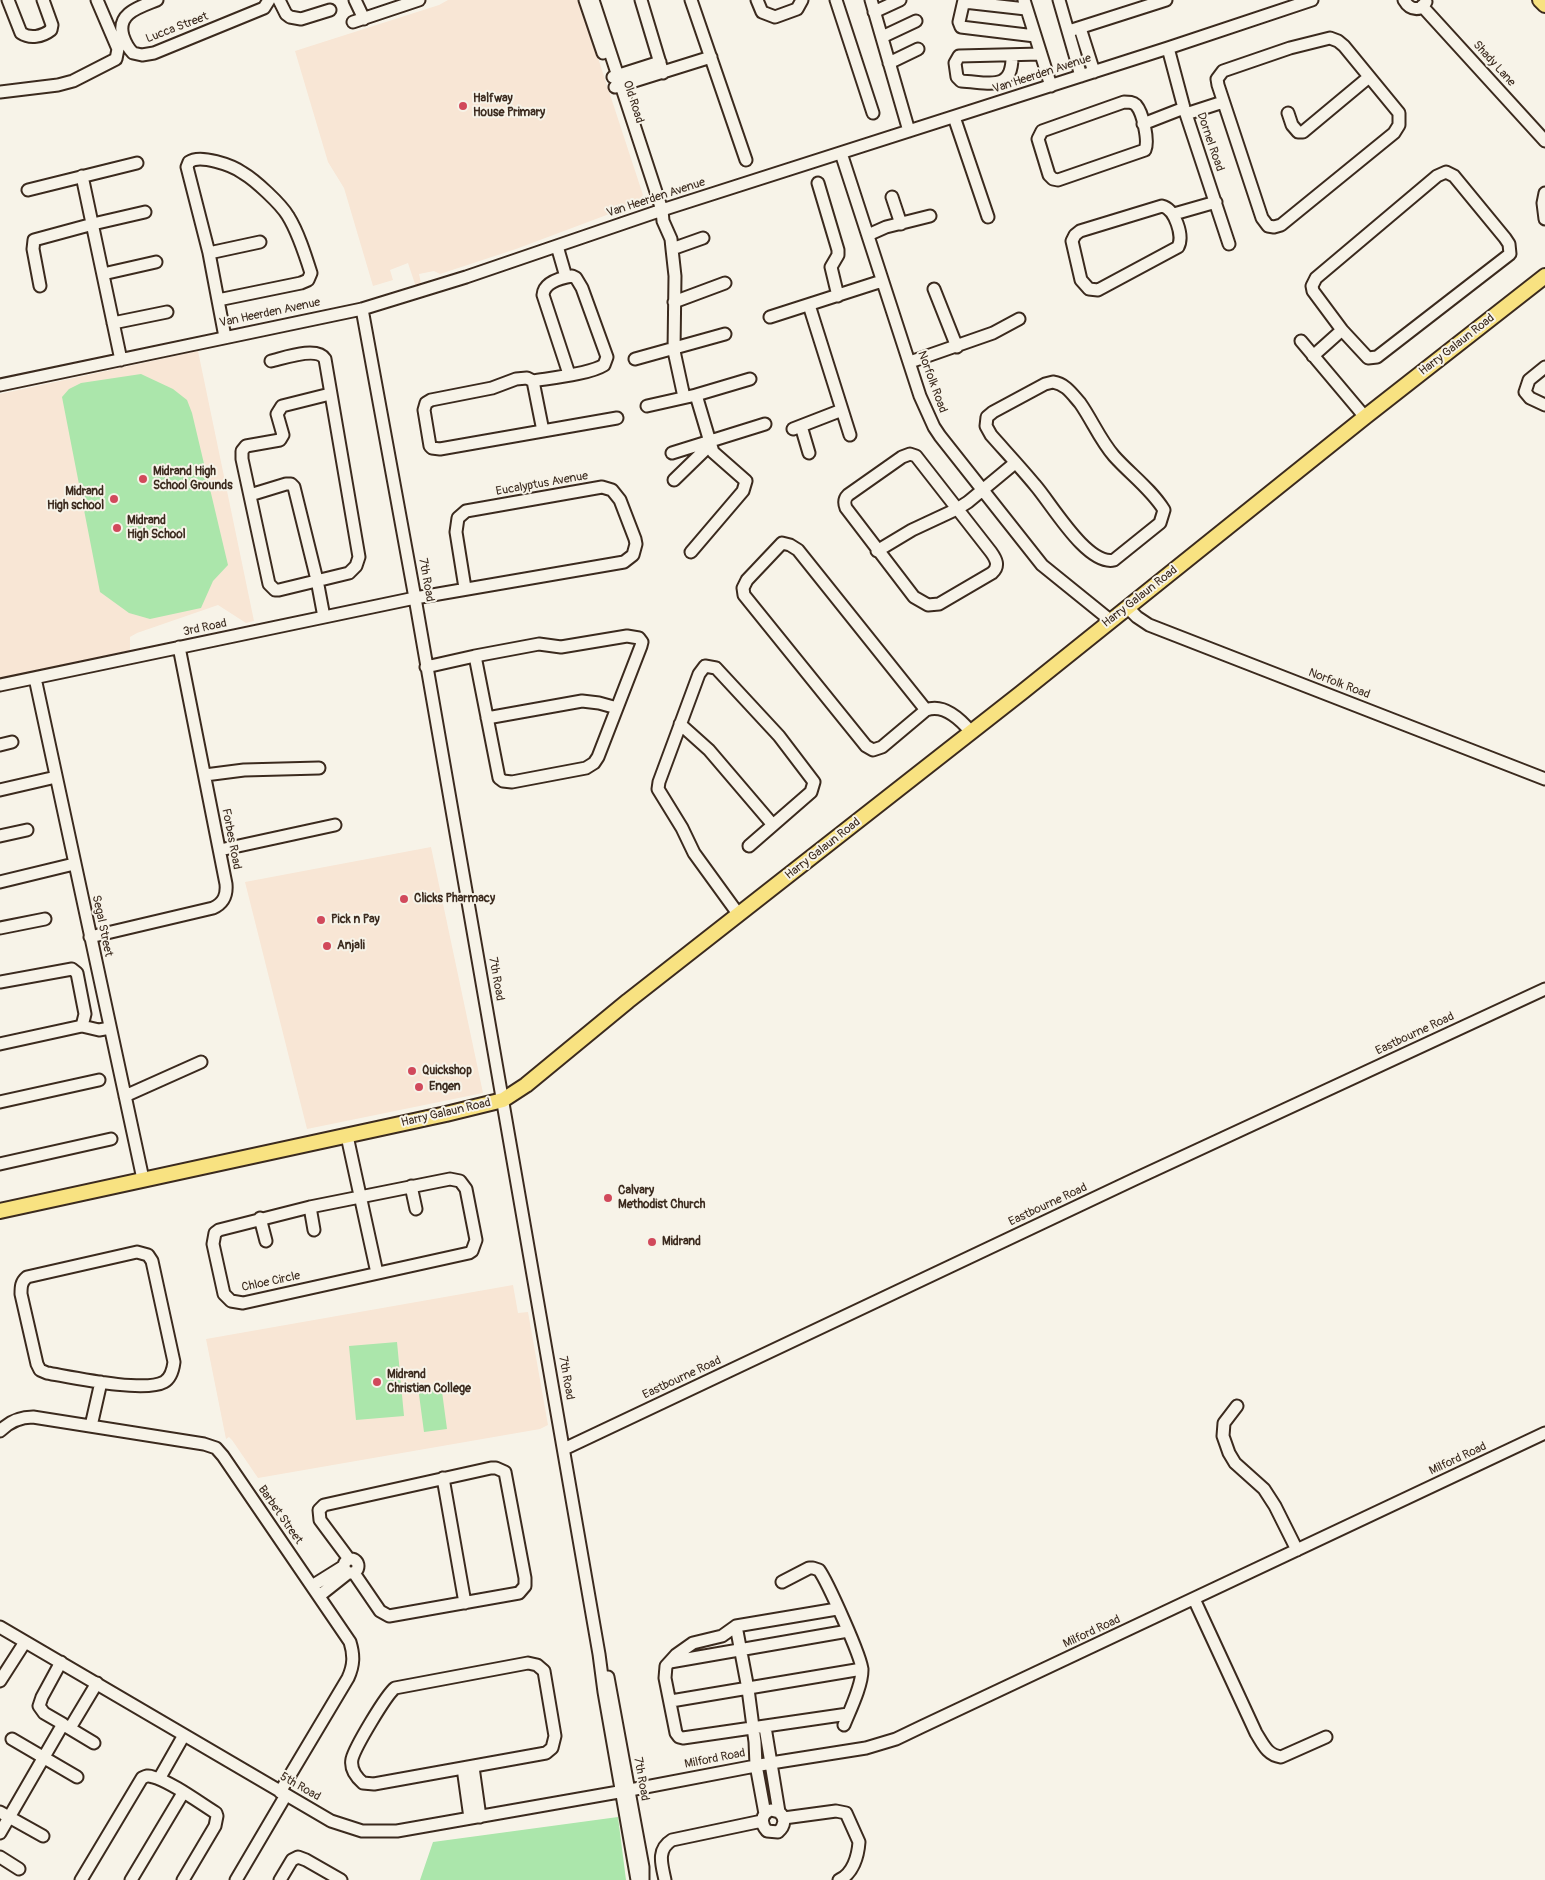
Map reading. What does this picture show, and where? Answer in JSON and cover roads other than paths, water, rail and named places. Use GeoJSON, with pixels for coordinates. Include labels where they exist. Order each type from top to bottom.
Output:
{"type":"FeatureCollection","features":[{"type":"Feature","properties":{"kind":"main road"},"geometry":{"type":"LineString","coordinates":[[1540,0],[1545,5]]}},
{"type":"Feature","properties":{"kind":"main road","name":"Harry Galaun Road"},"geometry":{"type":"LineString","coordinates":[[0,1211],[503,1100],[526,1085],[628,1001],[971,732],[1365,417],[1545,276]]}},
{"type":"Feature","properties":{"kind":"street"},"geometry":{"type":"LineString","coordinates":[[8,0],[21,33],[32,37],[44,35],[51,30],[52,24],[43,0]]}},
{"type":"Feature","properties":{"kind":"street"},"geometry":{"type":"LineString","coordinates":[[0,92],[58,85],[73,81],[116,59],[118,49],[97,0]]}},
{"type":"Feature","properties":{"kind":"street","name":"Lucca Street"},"geometry":{"type":"LineString","coordinates":[[157,0],[128,13],[124,19],[122,26],[123,36],[133,53],[148,54],[168,48],[264,8],[269,0]]}},
{"type":"Feature","properties":{"kind":"street"},"geometry":{"type":"LineString","coordinates":[[279,0],[286,14],[298,19],[330,10]]}},
{"type":"Feature","properties":{"kind":"street"},"geometry":{"type":"LineString","coordinates":[[355,0],[359,21],[419,0]]}},
{"type":"Feature","properties":{"kind":"street","name":"Old Road"},"geometry":{"type":"LineString","coordinates":[[585,0],[616,82],[672,248],[674,348],[690,396],[711,443]]}},
{"type":"Feature","properties":{"kind":"street","name":"Old Road"},"geometry":{"type":"LineString","coordinates":[[593,0],[616,82]]}},
{"type":"Feature","properties":{"kind":"street"},"geometry":{"type":"LineString","coordinates":[[641,0],[661,68]]}},
{"type":"Feature","properties":{"kind":"street"},"geometry":{"type":"LineString","coordinates":[[691,0],[746,160]]}},
{"type":"Feature","properties":{"kind":"street"},"geometry":{"type":"LineString","coordinates":[[757,0],[762,12],[775,17],[797,9],[802,0]]}},
{"type":"Feature","properties":{"kind":"street"},"geometry":{"type":"LineString","coordinates":[[836,0],[873,114]]}},
{"type":"Feature","properties":{"kind":"street"},"geometry":{"type":"LineString","coordinates":[[871,0],[910,131]]}},
{"type":"Feature","properties":{"kind":"street"},"geometry":{"type":"LineString","coordinates":[[874,12],[900,0]]}},
{"type":"Feature","properties":{"kind":"street"},"geometry":{"type":"LineString","coordinates":[[1059,0],[1075,29],[1094,72]]}},
{"type":"Feature","properties":{"kind":"street"},"geometry":{"type":"LineString","coordinates":[[1075,29],[1166,0]]}},
{"type":"Feature","properties":{"kind":"street","name":"Van Heerden Avenue"},"geometry":{"type":"LineString","coordinates":[[0,385],[362,309],[660,214],[841,153],[1312,0]]}},
{"type":"Feature","properties":{"kind":"street","name":"Shady Lane"},"geometry":{"type":"LineString","coordinates":[[1404,0],[1408,6],[1413,8],[1424,3],[1545,141]]}},
{"type":"Feature","properties":{"kind":"street"},"geometry":{"type":"LineString","coordinates":[[1035,36],[961,28],[959,22],[964,1],[1025,4],[1051,86]]}},
{"type":"Feature","properties":{"kind":"street"},"geometry":{"type":"LineString","coordinates":[[882,37],[916,21]]}},
{"type":"Feature","properties":{"kind":"street"},"geometry":{"type":"LineString","coordinates":[[1075,29],[1081,76]]}},
{"type":"Feature","properties":{"kind":"street"},"geometry":{"type":"LineString","coordinates":[[1330,38],[1341,43],[1369,77],[1399,113],[1400,121],[1397,129],[1277,227],[1268,226],[1262,218],[1217,79],[1223,71],[1330,38]]}},
{"type":"Feature","properties":{"kind":"street","name":"Dornel Road"},"geometry":{"type":"LineString","coordinates":[[1168,48],[1185,111],[1229,244]]}},
{"type":"Feature","properties":{"kind":"street"},"geometry":{"type":"LineString","coordinates":[[889,62],[918,49]]}},
{"type":"Feature","properties":{"kind":"street"},"geometry":{"type":"LineString","coordinates":[[1012,55],[1011,70],[1004,81],[961,81],[957,77],[955,62],[959,56],[1041,54]]}},
{"type":"Feature","properties":{"kind":"street"},"geometry":{"type":"LineString","coordinates":[[616,82],[661,68],[711,57]]}},
{"type":"Feature","properties":{"kind":"street"},"geometry":{"type":"LineString","coordinates":[[1288,113],[1295,130],[1303,132],[1369,77]]}},
{"type":"Feature","properties":{"kind":"street"},"geometry":{"type":"LineString","coordinates":[[1124,102],[1132,102],[1137,106],[1143,124],[1147,144],[1141,152],[1058,180],[1051,178],[1049,175],[1038,139],[1042,131],[1124,102]]}},
{"type":"Feature","properties":{"kind":"street"},"geometry":{"type":"LineString","coordinates":[[1143,124],[1223,102]]}},
{"type":"Feature","properties":{"kind":"street"},"geometry":{"type":"LineString","coordinates":[[954,117],[988,217]]}},
{"type":"Feature","properties":{"kind":"street","name":"Norfolk Road"},"geometry":{"type":"LineString","coordinates":[[841,153],[920,396],[934,426],[1042,565],[1110,620]]}},
{"type":"Feature","properties":{"kind":"street"},"geometry":{"type":"LineString","coordinates":[[218,300],[301,283],[308,280],[311,273],[290,220],[283,210],[241,171],[223,164],[195,159],[189,162],[187,167],[209,254],[225,337]]}},
{"type":"Feature","properties":{"kind":"street"},"geometry":{"type":"LineString","coordinates":[[28,190],[137,163]]}},
{"type":"Feature","properties":{"kind":"street"},"geometry":{"type":"LineString","coordinates":[[1443,173],[1450,173],[1506,238],[1510,249],[1509,256],[1375,358],[1368,358],[1342,330],[1313,291],[1314,280],[1437,176],[1443,173]]}},
{"type":"Feature","properties":{"kind":"street"},"geometry":{"type":"LineString","coordinates":[[82,176],[121,360]]}},
{"type":"Feature","properties":{"kind":"street"},"geometry":{"type":"LineString","coordinates":[[818,183],[838,250],[838,255],[831,267],[838,296]]}},
{"type":"Feature","properties":{"kind":"street"},"geometry":{"type":"LineString","coordinates":[[1545,193],[1543,203],[1545,219]]}},
{"type":"Feature","properties":{"kind":"street"},"geometry":{"type":"LineString","coordinates":[[892,197],[901,224]]}},
{"type":"Feature","properties":{"kind":"street"},"geometry":{"type":"LineString","coordinates":[[1174,214],[1216,202]]}},
{"type":"Feature","properties":{"kind":"street"},"geometry":{"type":"LineString","coordinates":[[1162,206],[1168,208],[1174,214],[1181,239],[1178,247],[1098,290],[1089,289],[1085,286],[1081,280],[1072,244],[1075,235],[1162,206]]}},
{"type":"Feature","properties":{"kind":"street"},"geometry":{"type":"LineString","coordinates":[[40,286],[33,249],[34,240],[145,212]]}},
{"type":"Feature","properties":{"kind":"street"},"geometry":{"type":"LineString","coordinates":[[868,235],[886,227],[930,216]]}},
{"type":"Feature","properties":{"kind":"street"},"geometry":{"type":"LineString","coordinates":[[672,248],[703,238]]}},
{"type":"Feature","properties":{"kind":"street"},"geometry":{"type":"LineString","coordinates":[[209,254],[260,242]]}},
{"type":"Feature","properties":{"kind":"street"},"geometry":{"type":"LineString","coordinates":[[557,246],[566,277]]}},
{"type":"Feature","properties":{"kind":"street"},"geometry":{"type":"LineString","coordinates":[[103,274],[156,262]]}},
{"type":"Feature","properties":{"kind":"street"},"geometry":{"type":"LineString","coordinates":[[569,374],[543,290],[547,285],[566,277],[574,276],[579,282],[607,357],[603,366],[569,374],[533,381],[527,378],[516,379],[492,388],[431,400],[426,404],[424,410],[429,442],[432,448],[440,449],[617,418]]}},
{"type":"Feature","properties":{"kind":"street"},"geometry":{"type":"LineString","coordinates":[[770,317],[882,281]]}},
{"type":"Feature","properties":{"kind":"street"},"geometry":{"type":"LineString","coordinates":[[674,302],[725,283]]}},
{"type":"Feature","properties":{"kind":"street"},"geometry":{"type":"LineString","coordinates":[[934,289],[957,347]]}},
{"type":"Feature","properties":{"kind":"street"},"geometry":{"type":"LineString","coordinates":[[809,305],[850,435]]}},
{"type":"Feature","properties":{"kind":"street","name":"7th Road"},"geometry":{"type":"LineString","coordinates":[[362,309],[415,598],[600,1654],[602,1680],[643,1868],[643,1880]]}},
{"type":"Feature","properties":{"kind":"street"},"geometry":{"type":"LineString","coordinates":[[114,323],[167,312]]}},
{"type":"Feature","properties":{"kind":"street"},"geometry":{"type":"LineString","coordinates":[[910,362],[957,347],[1005,328],[1019,319]]}},
{"type":"Feature","properties":{"kind":"street"},"geometry":{"type":"LineString","coordinates":[[1314,356],[1342,330]]}},
{"type":"Feature","properties":{"kind":"street"},"geometry":{"type":"LineString","coordinates":[[635,359],[725,334]]}},
{"type":"Feature","properties":{"kind":"street"},"geometry":{"type":"LineString","coordinates":[[1301,341],[1365,417]]}},
{"type":"Feature","properties":{"kind":"street"},"geometry":{"type":"LineString","coordinates":[[271,361],[312,352],[320,354],[325,359],[359,557],[356,566],[349,573],[279,590],[272,588],[268,580],[242,459],[242,451],[244,447],[280,440],[282,431],[277,414],[282,406],[330,394]]}},
{"type":"Feature","properties":{"kind":"street"},"geometry":{"type":"LineString","coordinates":[[1545,367],[1529,380],[1525,392],[1530,398],[1545,405]]}},
{"type":"Feature","properties":{"kind":"street"},"geometry":{"type":"LineString","coordinates":[[647,406],[750,379]]}},
{"type":"Feature","properties":{"kind":"street"},"geometry":{"type":"LineString","coordinates":[[533,381],[543,431]]}},
{"type":"Feature","properties":{"kind":"street"},"geometry":{"type":"LineString","coordinates":[[1053,382],[1063,385],[1081,405],[1113,455],[1159,502],[1164,510],[1164,515],[1156,526],[1114,560],[1103,560],[1070,532],[1036,486],[1015,463],[991,435],[986,426],[987,417],[1045,384],[1053,382]]}},
{"type":"Feature","properties":{"kind":"street"},"geometry":{"type":"LineString","coordinates":[[809,453],[797,427],[842,410]]}},
{"type":"Feature","properties":{"kind":"street"},"geometry":{"type":"LineString","coordinates":[[672,453],[711,443],[765,424]]}},
{"type":"Feature","properties":{"kind":"street"},"geometry":{"type":"LineString","coordinates":[[674,480],[711,443]]}},
{"type":"Feature","properties":{"kind":"street"},"geometry":{"type":"LineString","coordinates":[[691,552],[744,491],[746,485],[745,479],[714,453],[711,443]]}},
{"type":"Feature","properties":{"kind":"street"},"geometry":{"type":"LineString","coordinates":[[912,454],[916,456],[957,509],[992,552],[996,559],[997,567],[992,573],[939,604],[928,605],[914,597],[877,551],[846,508],[845,500],[848,495],[906,455],[912,454]]}},
{"type":"Feature","properties":{"kind":"street"},"geometry":{"type":"LineString","coordinates":[[877,551],[912,530],[957,509],[1015,463]]}},
{"type":"Feature","properties":{"kind":"street"},"geometry":{"type":"LineString","coordinates":[[250,495],[286,484],[293,485],[317,580],[324,617]]}},
{"type":"Feature","properties":{"kind":"street","name":"Eucalyptus Avenue"},"geometry":{"type":"LineString","coordinates":[[415,598],[624,562],[633,555],[636,544],[620,500],[612,490],[602,487],[466,511],[458,518],[456,532],[465,588]]}},
{"type":"Feature","properties":{"kind":"street"},"geometry":{"type":"LineString","coordinates":[[926,710],[798,550],[785,543],[779,545],[747,580],[743,588],[744,595],[866,746],[873,750],[882,747],[926,710],[935,708],[950,713],[971,732]]}},
{"type":"Feature","properties":{"kind":"street","name":"3rd Road"},"geometry":{"type":"LineString","coordinates":[[0,685],[415,598]]}},
{"type":"Feature","properties":{"kind":"street","name":"Norfolk Road"},"geometry":{"type":"LineString","coordinates":[[1127,607],[1149,625],[1545,779]]}},
{"type":"Feature","properties":{"kind":"street"},"geometry":{"type":"LineString","coordinates":[[426,667],[475,656],[539,644],[561,647],[628,636],[641,640],[642,646],[598,757],[590,766],[512,782],[503,781],[497,774],[475,656]]}},
{"type":"Feature","properties":{"kind":"street","name":"Forbes Road"},"geometry":{"type":"LineString","coordinates":[[90,937],[219,905],[226,896],[220,850],[179,647]]}},
{"type":"Feature","properties":{"kind":"street"},"geometry":{"type":"LineString","coordinates":[[739,915],[697,856],[682,828],[659,793],[659,782],[702,669],[710,666],[716,668],[778,736],[814,782],[811,792],[749,846]]}},
{"type":"Feature","properties":{"kind":"street","name":"Segal Street"},"geometry":{"type":"LineString","coordinates":[[35,678],[143,1179]]}},
{"type":"Feature","properties":{"kind":"street"},"geometry":{"type":"LineString","coordinates":[[487,718],[582,701],[617,708]]}},
{"type":"Feature","properties":{"kind":"street"},"geometry":{"type":"LineString","coordinates":[[680,724],[710,750],[773,825]]}},
{"type":"Feature","properties":{"kind":"street"},"geometry":{"type":"LineString","coordinates":[[204,775],[244,770],[319,768]]}},
{"type":"Feature","properties":{"kind":"street"},"geometry":{"type":"LineString","coordinates":[[0,790],[56,777]]}},
{"type":"Feature","properties":{"kind":"street"},"geometry":{"type":"LineString","coordinates":[[220,850],[335,825]]}},
{"type":"Feature","properties":{"kind":"street"},"geometry":{"type":"LineString","coordinates":[[0,836],[27,830]]}},
{"type":"Feature","properties":{"kind":"street"},"geometry":{"type":"LineString","coordinates":[[0,882],[74,864]]}},
{"type":"Feature","properties":{"kind":"street"},"geometry":{"type":"LineString","coordinates":[[0,928],[45,919]]}},
{"type":"Feature","properties":{"kind":"street"},"geometry":{"type":"LineString","coordinates":[[0,982],[72,969],[77,973],[86,1014],[82,1026]]}},
{"type":"Feature","properties":{"kind":"street","name":"Eastbourne Road"},"geometry":{"type":"LineString","coordinates":[[564,1449],[1545,989]]}},
{"type":"Feature","properties":{"kind":"street"},"geometry":{"type":"LineString","coordinates":[[0,1044],[82,1026],[98,1030],[110,1028]]}},
{"type":"Feature","properties":{"kind":"street"},"geometry":{"type":"LineString","coordinates":[[125,1096],[200,1062]]}},
{"type":"Feature","properties":{"kind":"street"},"geometry":{"type":"LineString","coordinates":[[0,1102],[99,1080]]}},
{"type":"Feature","properties":{"kind":"street"},"geometry":{"type":"LineString","coordinates":[[346,1136],[377,1272]]}},
{"type":"Feature","properties":{"kind":"street"},"geometry":{"type":"LineString","coordinates":[[0,1164],[111,1139]]}},
{"type":"Feature","properties":{"kind":"street","name":"Chloe Circle"},"geometry":{"type":"LineString","coordinates":[[450,1179],[460,1181],[464,1185],[475,1233],[475,1246],[469,1253],[243,1303],[226,1298],[222,1288],[213,1244],[215,1233],[225,1227],[260,1218],[361,1198],[450,1179]]}},
{"type":"Feature","properties":{"kind":"street"},"geometry":{"type":"LineString","coordinates":[[412,1186],[416,1209]]}},
{"type":"Feature","properties":{"kind":"street"},"geometry":{"type":"LineString","coordinates":[[310,1207],[314,1230]]}},
{"type":"Feature","properties":{"kind":"street"},"geometry":{"type":"LineString","coordinates":[[260,1218],[266,1241]]}},
{"type":"Feature","properties":{"kind":"street"},"geometry":{"type":"LineString","coordinates":[[132,1253],[143,1253],[152,1261],[174,1362],[172,1372],[165,1381],[153,1386],[101,1382],[47,1373],[40,1370],[21,1294],[21,1284],[27,1277],[132,1253]]}},
{"type":"Feature","properties":{"kind":"street"},"geometry":{"type":"LineString","coordinates":[[91,1426],[101,1382]]}},
{"type":"Feature","properties":{"kind":"street"},"geometry":{"type":"LineString","coordinates":[[1237,1406],[1224,1423],[1223,1436],[1229,1453],[1236,1463],[1264,1489],[1275,1506],[1297,1550]]}},
{"type":"Feature","properties":{"kind":"street","name":"Barbet Street"},"geometry":{"type":"LineString","coordinates":[[0,1430],[13,1421],[26,1417],[204,1444],[216,1448],[350,1642],[353,1652],[353,1665],[341,1691],[236,1880]]}},
{"type":"Feature","properties":{"kind":"street","name":"Milford Road"},"geometry":{"type":"LineString","coordinates":[[625,1791],[771,1762],[866,1748],[896,1739],[1545,1433]]}},
{"type":"Feature","properties":{"kind":"street"},"geometry":{"type":"LineString","coordinates":[[491,1468],[505,1472],[526,1578],[525,1586],[519,1593],[389,1616],[380,1611],[349,1568],[320,1520],[318,1513],[320,1507],[329,1503],[491,1468]]}},
{"type":"Feature","properties":{"kind":"street"},"geometry":{"type":"LineString","coordinates":[[443,1478],[465,1603]]}},
{"type":"Feature","properties":{"kind":"street"},"geometry":{"type":"LineString","coordinates":[[312,1586],[349,1568]]}},
{"type":"Feature","properties":{"kind":"street"},"geometry":{"type":"LineString","coordinates":[[319,1596],[349,1568]]}},
{"type":"Feature","properties":{"kind":"street"},"geometry":{"type":"LineString","coordinates":[[782,1582],[808,1568],[816,1568],[821,1574],[838,1609],[862,1669],[860,1681],[846,1720],[679,1737],[676,1733],[665,1673],[669,1662],[694,1643],[722,1636],[736,1626],[838,1609]]}},
{"type":"Feature","properties":{"kind":"street"},"geometry":{"type":"LineString","coordinates":[[1194,1599],[1256,1733],[1268,1753],[1281,1757],[1326,1737]]}},
{"type":"Feature","properties":{"kind":"street"},"geometry":{"type":"LineString","coordinates":[[736,1626],[748,1689],[763,1827],[767,1831],[778,1832],[782,1829],[781,1815],[765,1727]]}},
{"type":"Feature","properties":{"kind":"street","name":"5th Road"},"geometry":{"type":"LineString","coordinates":[[0,1627],[283,1794],[331,1821],[362,1831],[397,1831],[625,1791]]}},
{"type":"Feature","properties":{"kind":"street"},"geometry":{"type":"LineString","coordinates":[[669,1662],[848,1631]]}},
{"type":"Feature","properties":{"kind":"street"},"geometry":{"type":"LineString","coordinates":[[0,1681],[25,1642]]}},
{"type":"Feature","properties":{"kind":"street"},"geometry":{"type":"LineString","coordinates":[[61,1662],[39,1706],[44,1713],[94,1742]]}},
{"type":"Feature","properties":{"kind":"street"},"geometry":{"type":"LineString","coordinates":[[528,1663],[537,1665],[544,1671],[555,1736],[552,1748],[542,1755],[468,1768],[369,1784],[363,1783],[354,1772],[352,1759],[387,1696],[395,1688],[528,1663]]}},
{"type":"Feature","properties":{"kind":"street"},"geometry":{"type":"LineString","coordinates":[[671,1701],[862,1669]]}},
{"type":"Feature","properties":{"kind":"street"},"geometry":{"type":"LineString","coordinates":[[0,1833],[5,1814],[97,1683]]}},
{"type":"Feature","properties":{"kind":"street"},"geometry":{"type":"LineString","coordinates":[[159,1779],[184,1735]]}},
{"type":"Feature","properties":{"kind":"street"},"geometry":{"type":"LineString","coordinates":[[12,1739],[77,1777]]}},
{"type":"Feature","properties":{"kind":"street"},"geometry":{"type":"LineString","coordinates":[[755,1750],[768,1748]]}},
{"type":"Feature","properties":{"kind":"street"},"geometry":{"type":"LineString","coordinates":[[468,1768],[476,1817]]}},
{"type":"Feature","properties":{"kind":"street"},"geometry":{"type":"LineString","coordinates":[[81,1880],[142,1778],[148,1776],[159,1779],[216,1813],[218,1819],[183,1880]]}},
{"type":"Feature","properties":{"kind":"street"},"geometry":{"type":"LineString","coordinates":[[759,1783],[774,1781]]}},
{"type":"Feature","properties":{"kind":"street","name":"7th Road"},"geometry":{"type":"LineString","coordinates":[[625,1791],[637,1880]]}},
{"type":"Feature","properties":{"kind":"street"},"geometry":{"type":"LineString","coordinates":[[131,1880],[183,1793]]}},
{"type":"Feature","properties":{"kind":"street"},"geometry":{"type":"LineString","coordinates":[[665,1880],[661,1858],[662,1851],[672,1840],[763,1818],[771,1810],[781,1815],[836,1811],[846,1813],[859,1842],[852,1868],[840,1880]]}},
{"type":"Feature","properties":{"kind":"street"},"geometry":{"type":"LineString","coordinates":[[5,1814],[43,1836]]}},
{"type":"Feature","properties":{"kind":"street"},"geometry":{"type":"LineString","coordinates":[[0,1857],[19,1869]]}},
{"type":"Feature","properties":{"kind":"street"},"geometry":{"type":"LineString","coordinates":[[280,1880],[292,1860],[298,1857],[341,1880]]}},
{"type":"Feature","properties":{"kind":"place","name":"Halfway House Primary"},"geometry":{"type":"Point","coordinates":[463,106]}},
{"type":"Feature","properties":{"kind":"place","name":"Midrand High School Grounds"},"geometry":{"type":"Point","coordinates":[143,479]}},
{"type":"Feature","properties":{"kind":"place","name":"Midrand High school"},"geometry":{"type":"Point","coordinates":[114,499]}},
{"type":"Feature","properties":{"kind":"place","name":"Midrand High School"},"geometry":{"type":"Point","coordinates":[117,528]}},
{"type":"Feature","properties":{"kind":"place","name":"Clicks Pharmacy"},"geometry":{"type":"Point","coordinates":[404,899]}},
{"type":"Feature","properties":{"kind":"place","name":"Pick n Pay"},"geometry":{"type":"Point","coordinates":[321,920]}},
{"type":"Feature","properties":{"kind":"place","name":"Anjali"},"geometry":{"type":"Point","coordinates":[327,946]}},
{"type":"Feature","properties":{"kind":"place","name":"Quickshop"},"geometry":{"type":"Point","coordinates":[412,1071]}},
{"type":"Feature","properties":{"kind":"place","name":"Engen"},"geometry":{"type":"Point","coordinates":[419,1087]}},
{"type":"Feature","properties":{"kind":"place","name":"Calvary Methodist Church"},"geometry":{"type":"Point","coordinates":[608,1198]}},
{"type":"Feature","properties":{"kind":"place","name":"Midrand"},"geometry":{"type":"Point","coordinates":[652,1242]}},
{"type":"Feature","properties":{"kind":"place","name":"Midrand Christian College"},"geometry":{"type":"Point","coordinates":[377,1382]}}]}
